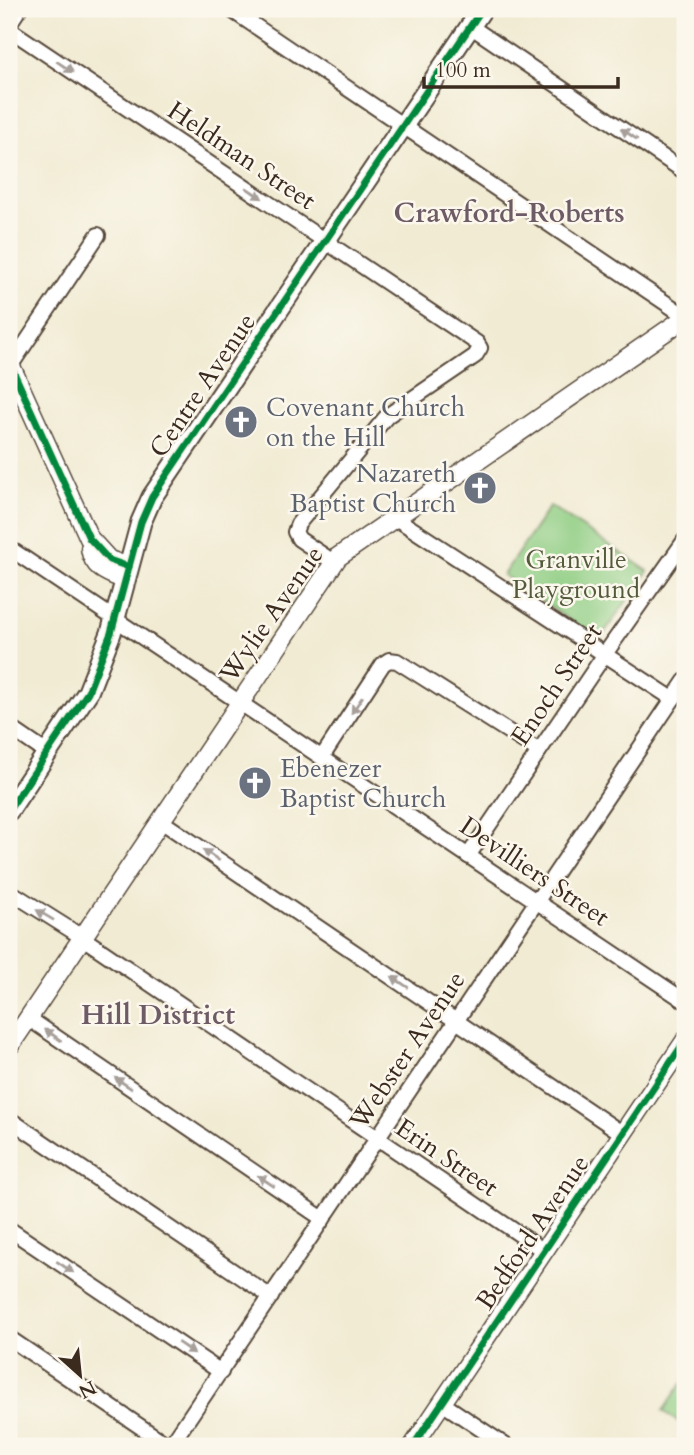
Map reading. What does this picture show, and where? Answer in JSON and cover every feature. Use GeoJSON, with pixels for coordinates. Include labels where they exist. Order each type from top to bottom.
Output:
{"type":"FeatureCollection","features":[{"type":"Feature","properties":{"kind":"main road","name":"Centre Avenue"},"geometry":{"type":"LineString","coordinates":[[9,810],[88,692],[115,618],[141,522],[152,497],[482,9]]}},
{"type":"Feature","properties":{"kind":"street"},"geometry":{"type":"LineString","coordinates":[[9,26],[19,9]]}},
{"type":"Feature","properties":{"kind":"street"},"geometry":{"type":"LineString","coordinates":[[230,9],[685,317]]}},
{"type":"Feature","properties":{"kind":"street","name":"Heldman Street"},"geometry":{"type":"LineString","coordinates":[[9,26],[477,343],[480,348],[475,356],[387,416],[298,524],[295,532],[299,539],[335,563]]}},
{"type":"Feature","properties":{"kind":"street"},"geometry":{"type":"LineString","coordinates":[[470,26],[685,172]]}},
{"type":"Feature","properties":{"kind":"street"},"geometry":{"type":"LineString","coordinates":[[98,235],[9,365],[89,538],[109,560],[127,573]]}},
{"type":"Feature","properties":{"kind":"street","name":"Wylie Avenue"},"geometry":{"type":"LineString","coordinates":[[9,1047],[338,557],[685,317]]}},
{"type":"Feature","properties":{"kind":"street"},"geometry":{"type":"LineString","coordinates":[[394,517],[673,699]]}},
{"type":"Feature","properties":{"kind":"street","name":"Enoch Street"},"geometry":{"type":"LineString","coordinates":[[468,856],[685,540]]}},
{"type":"Feature","properties":{"kind":"street","name":"Devilliers Street"},"geometry":{"type":"LineString","coordinates":[[9,548],[685,1001]]}},
{"type":"Feature","properties":{"kind":"street"},"geometry":{"type":"LineString","coordinates":[[322,757],[383,664],[390,660],[397,661],[539,751]]}},
{"type":"Feature","properties":{"kind":"street","name":"Webster Avenue"},"geometry":{"type":"LineString","coordinates":[[170,1446],[685,681]]}},
{"type":"Feature","properties":{"kind":"street"},"geometry":{"type":"LineString","coordinates":[[9,727],[47,753]]}},
{"type":"Feature","properties":{"kind":"street"},"geometry":{"type":"LineString","coordinates":[[161,821],[623,1133]]}},
{"type":"Feature","properties":{"kind":"street","name":"Erin Street"},"geometry":{"type":"LineString","coordinates":[[9,891],[544,1251]]}},
{"type":"Feature","properties":{"kind":"street"},"geometry":{"type":"LineString","coordinates":[[29,1018],[323,1219]]}},
{"type":"Feature","properties":{"kind":"street","name":"Bedford Avenue"},"geometry":{"type":"LineString","coordinates":[[413,1446],[685,1041]]}},
{"type":"Feature","properties":{"kind":"street"},"geometry":{"type":"LineString","coordinates":[[9,1119],[271,1297]]}},
{"type":"Feature","properties":{"kind":"street"},"geometry":{"type":"LineString","coordinates":[[9,1228],[220,1372]]}},
{"type":"Feature","properties":{"kind":"street"},"geometry":{"type":"LineString","coordinates":[[9,1338],[170,1446]]}},
{"type":"Feature","properties":{"kind":"street"},"geometry":{"type":"LineString","coordinates":[[442,1403],[506,1446]]}},
{"type":"Feature","properties":{"kind":"green space","name":"Granville Playground"},"geometry":{"type":"Polygon","coordinates":[[[550,506],[648,571],[599,640],[503,575],[550,506]]]}},
{"type":"Feature","properties":{"kind":"green space"},"geometry":{"type":"Polygon","coordinates":[[[685,1379],[685,1426],[663,1411],[685,1379]]]}},
{"type":"Feature","properties":{"kind":"cycle path"},"geometry":{"type":"LineString","coordinates":[[9,810],[88,692],[111,633],[141,522],[152,497],[482,9]]}},
{"type":"Feature","properties":{"kind":"cycle path"},"geometry":{"type":"LineString","coordinates":[[9,362],[89,538],[109,560],[129,567]]}},
{"type":"Feature","properties":{"kind":"cycle path"},"geometry":{"type":"LineString","coordinates":[[413,1446],[685,1041]]}},
{"type":"Feature","properties":{"kind":"place","name":"Covenant Church on the Hill"},"geometry":{"type":"Point","coordinates":[241,422]}},
{"type":"Feature","properties":{"kind":"place","name":"Nazareth Baptist Church"},"geometry":{"type":"Point","coordinates":[480,488]}},
{"type":"Feature","properties":{"kind":"place","name":"Ebenezer Baptist Church"},"geometry":{"type":"Point","coordinates":[255,783]}},
{"type":"Feature","properties":{"kind":"district","name":"Crawford-Roberts"},"geometry":{"type":"Point","coordinates":[509,212]}},
{"type":"Feature","properties":{"kind":"district","name":"Hill District"},"geometry":{"type":"Point","coordinates":[158,1014]}}]}
